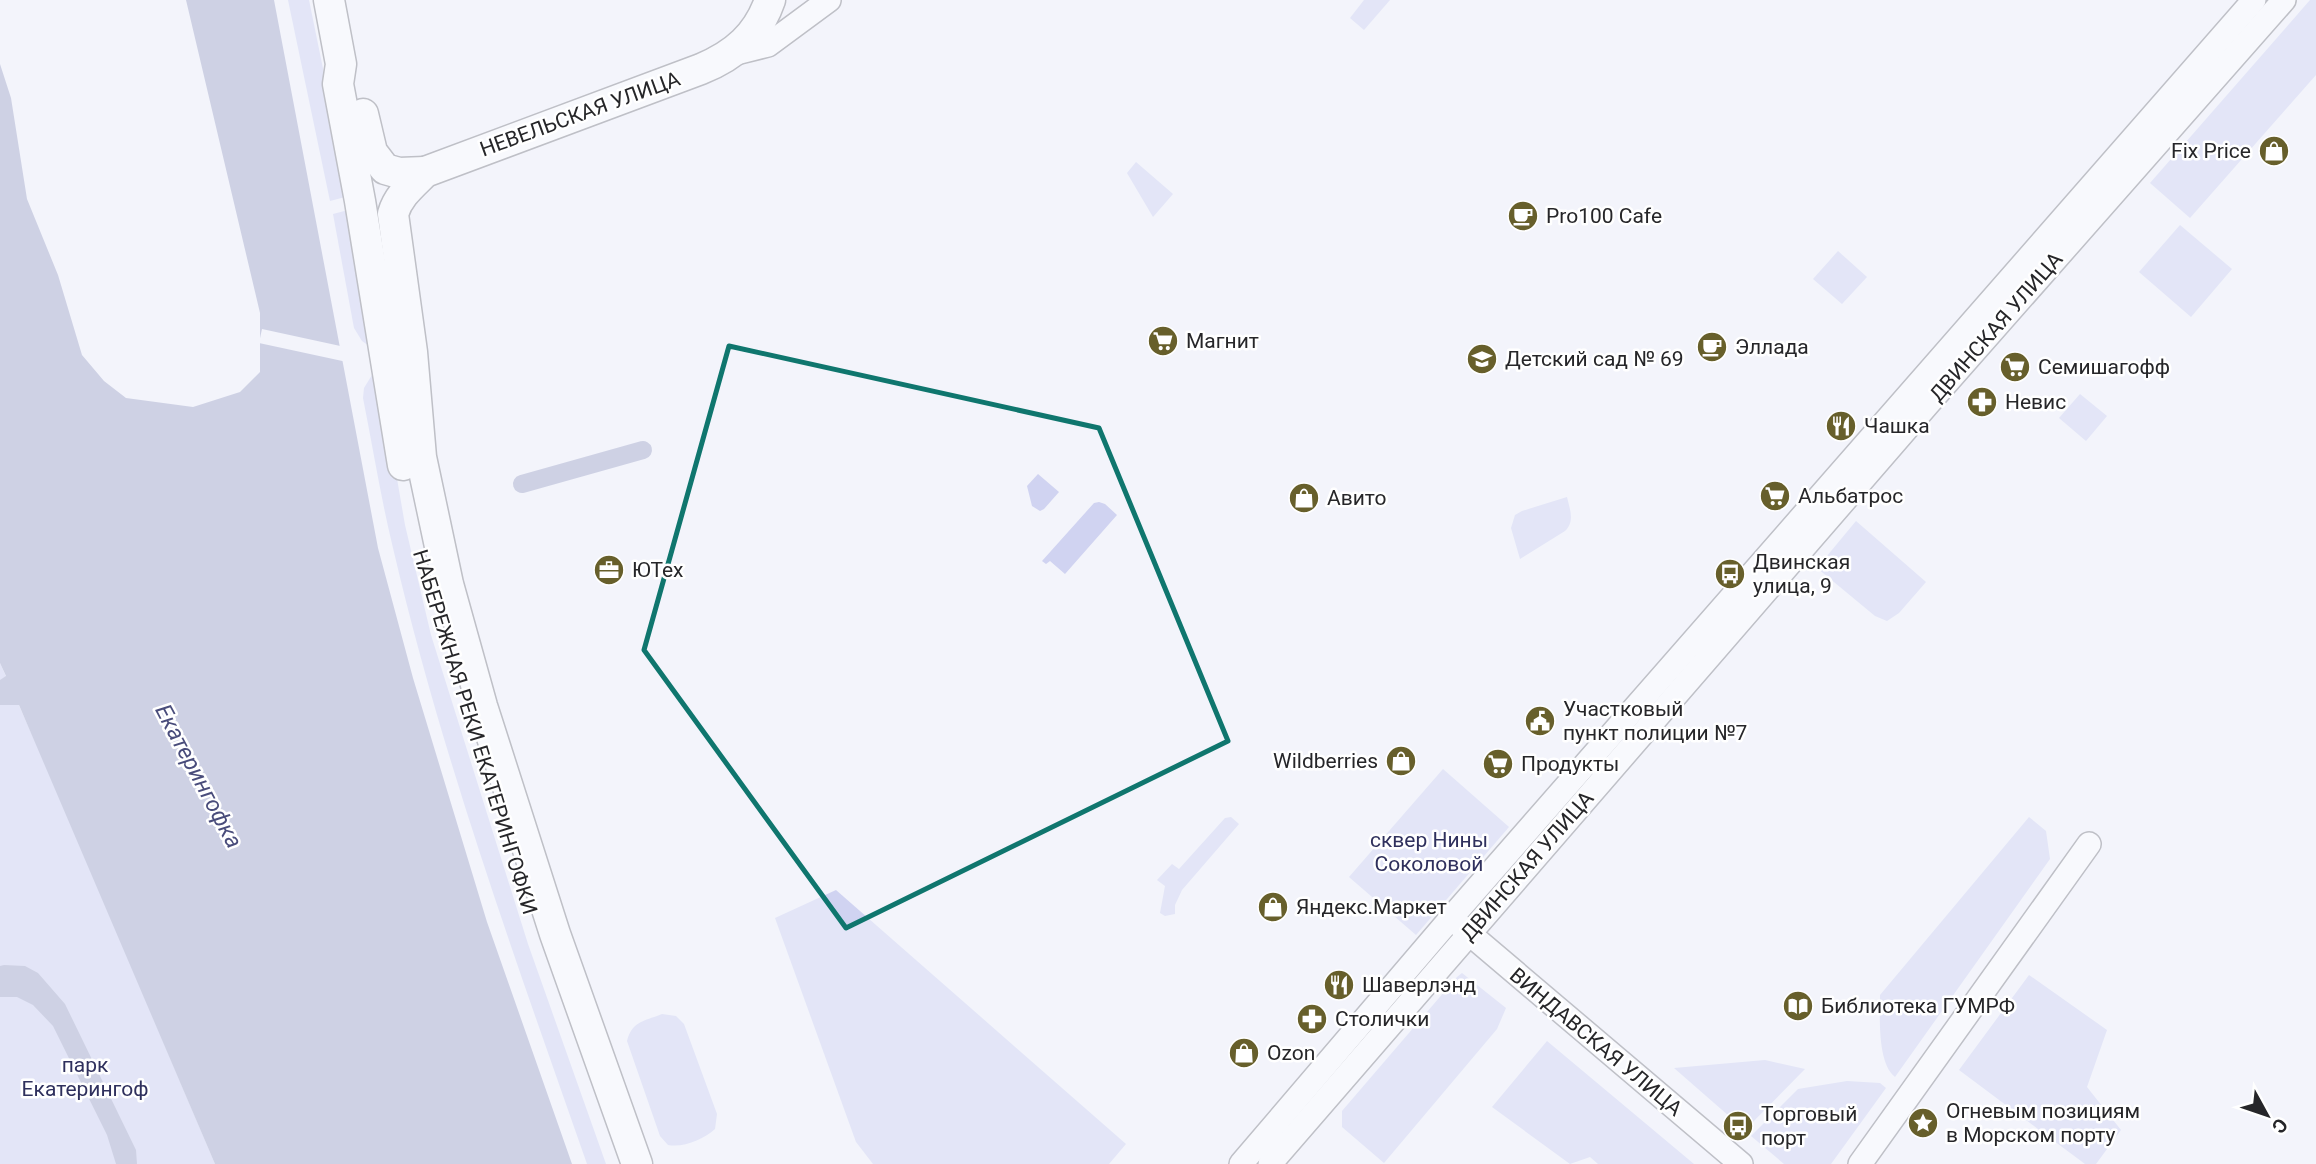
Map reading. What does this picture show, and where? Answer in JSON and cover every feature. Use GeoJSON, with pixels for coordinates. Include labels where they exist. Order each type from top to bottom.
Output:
{"type":"FeatureCollection","features":[{"type":"Feature","properties":{"kind":"main road","name":"НАБЕРЕЖНАЯ РЕКИ ЕКАТЕРИНГОФКИ"},"geometry":{"type":"LineString","coordinates":[[329,0],[341,64],[338,84],[365,228],[403,463],[428,585],[465,713],[538,940],[618,1164]]}},
{"type":"Feature","properties":{"kind":"main road","name":"НЕВЕЛЬСКАЯ УЛИЦА"},"geometry":{"type":"LineString","coordinates":[[394,225],[396,204],[425,172],[701,69],[732,54],[753,33],[770,0]]}},
{"type":"Feature","properties":{"kind":"main road"},"geometry":{"type":"LineString","coordinates":[[341,64],[355,81],[368,139],[376,159],[392,172],[425,172]]}},
{"type":"Feature","properties":{"kind":"main road","name":"НАБЕРЕЖНАЯ РЕКИ ЕКАТЕРИНГОФКИ"},"geometry":{"type":"LineString","coordinates":[[394,225],[412,352],[421,457],[447,584],[482,706],[551,924],[637,1164]]}},
{"type":"Feature","properties":{"kind":"street"},"geometry":{"type":"LineString","coordinates":[[732,54],[768,45],[829,0]]}},
{"type":"Feature","properties":{"kind":"street","name":"ДВИНСКАЯ УЛИЦА"},"geometry":{"type":"LineString","coordinates":[[1241,1164],[1451,918],[2254,0]]}},
{"type":"Feature","properties":{"kind":"street","name":"ДВИНСКАЯ УЛИЦА"},"geometry":{"type":"LineString","coordinates":[[1269,1164],[1928,404],[2284,0]]}},
{"type":"Feature","properties":{"kind":"street"},"geometry":{"type":"LineString","coordinates":[[1860,1164],[2089,844]]}},
{"type":"Feature","properties":{"kind":"street","name":"ВИНДАВСКАЯ УЛИЦА"},"geometry":{"type":"LineString","coordinates":[[1451,918],[1741,1164]]}},
{"type":"Feature","properties":{"kind":"highlighted area"},"geometry":{"type":"Polygon","coordinates":[[[729,346],[1099,428],[1228,741],[846,928],[644,650],[729,346]]]}},
{"type":"Feature","properties":{"kind":"green space"},"geometry":{"type":"Polygon","coordinates":[[[288,0],[309,0],[349,196],[330,201],[288,0]]]}},
{"type":"Feature","properties":{"kind":"green space"},"geometry":{"type":"Polygon","coordinates":[[[1364,0],[1390,0],[1364,30],[1350,18],[1364,0]]]}},
{"type":"Feature","properties":{"kind":"green space"},"geometry":{"type":"Polygon","coordinates":[[[2310,0],[2316,0],[2316,75],[2190,218],[2150,183],[2310,0]]]}},
{"type":"Feature","properties":{"kind":"green space"},"geometry":{"type":"Polygon","coordinates":[[[1136,162],[1173,194],[1153,217],[1127,173],[1136,162]]]}},
{"type":"Feature","properties":{"kind":"green space"},"geometry":{"type":"Polygon","coordinates":[[[352,209],[375,350],[362,341],[354,328],[333,214],[352,209]]]}},
{"type":"Feature","properties":{"kind":"green space"},"geometry":{"type":"Polygon","coordinates":[[[2180,225],[2232,269],[2191,317],[2139,272],[2180,225]]]}},
{"type":"Feature","properties":{"kind":"green space"},"geometry":{"type":"Polygon","coordinates":[[[1838,251],[1867,277],[1842,304],[1813,279],[1838,251]]]}},
{"type":"Feature","properties":{"kind":"green space"},"geometry":{"type":"Polygon","coordinates":[[[372,375],[380,380],[405,525],[431,635],[528,944],[606,1164],[587,1164],[457,782],[412,626],[389,530],[363,398],[364,388],[372,375]]]}},
{"type":"Feature","properties":{"kind":"green space"},"geometry":{"type":"Polygon","coordinates":[[[2080,394],[2107,416],[2086,441],[2059,418],[2080,394]]]}},
{"type":"Feature","properties":{"kind":"green space"},"geometry":{"type":"Polygon","coordinates":[[[1038,474],[1059,492],[1040,511],[1032,506],[1027,486],[1038,474]]]}},
{"type":"Feature","properties":{"kind":"green space"},"geometry":{"type":"Polygon","coordinates":[[[1567,497],[1571,515],[1565,531],[1520,559],[1511,528],[1515,515],[1567,497]]]}},
{"type":"Feature","properties":{"kind":"green space"},"geometry":{"type":"Polygon","coordinates":[[[1099,502],[1117,515],[1065,574],[1050,561],[1046,564],[1042,561],[1094,503],[1099,502]]]}},
{"type":"Feature","properties":{"kind":"green space"},"geometry":{"type":"Polygon","coordinates":[[[1856,521],[1926,582],[1899,613],[1887,621],[1875,616],[1817,568],[1856,521]]]}},
{"type":"Feature","properties":{"kind":"green space","name":"парк Екатерингоф"},"geometry":{"type":"Polygon","coordinates":[[[0,663],[60,797],[215,1164],[0,1164],[0,663]]]}},
{"type":"Feature","properties":{"kind":"green space","name":"сквер Нины Соколовой"},"geometry":{"type":"Polygon","coordinates":[[[1443,769],[1509,827],[1416,935],[1349,877],[1443,769]]]}},
{"type":"Feature","properties":{"kind":"green space"},"geometry":{"type":"Polygon","coordinates":[[[1231,817],[1239,824],[1182,890],[1175,905],[1175,914],[1165,916],[1160,913],[1165,886],[1157,880],[1172,864],[1179,869],[1225,818],[1231,817]]]}},
{"type":"Feature","properties":{"kind":"green space"},"geometry":{"type":"Polygon","coordinates":[[[2029,817],[2046,831],[2050,859],[1895,1077],[1889,1070],[1882,1050],[1880,995],[2029,817]]]}},
{"type":"Feature","properties":{"kind":"green space"},"geometry":{"type":"Polygon","coordinates":[[[836,890],[1126,1144],[1109,1164],[873,1164],[856,1142],[775,918],[836,890]]]}},
{"type":"Feature","properties":{"kind":"green space"},"geometry":{"type":"Polygon","coordinates":[[[1462,973],[1506,1008],[1497,1029],[1384,1163],[1342,1127],[1342,1111],[1462,973]]]}},
{"type":"Feature","properties":{"kind":"green space"},"geometry":{"type":"Polygon","coordinates":[[[2029,975],[2107,1030],[2087,1087],[2121,1130],[2096,1164],[2085,1164],[1959,1070],[2029,975]]]}},
{"type":"Feature","properties":{"kind":"green space"},"geometry":{"type":"Polygon","coordinates":[[[662,1014],[676,1016],[684,1024],[717,1114],[715,1129],[687,1144],[668,1145],[660,1136],[627,1041],[632,1029],[645,1020],[662,1014]]]}},
{"type":"Feature","properties":{"kind":"green space"},"geometry":{"type":"Polygon","coordinates":[[[1547,1041],[1694,1164],[1598,1164],[1590,1157],[1570,1164],[1492,1107],[1547,1041]]]}},
{"type":"Feature","properties":{"kind":"green space"},"geometry":{"type":"Polygon","coordinates":[[[1765,1060],[1805,1069],[1745,1130],[1674,1068],[1765,1060]]]}},
{"type":"Feature","properties":{"kind":"green space"},"geometry":{"type":"Polygon","coordinates":[[[1847,1081],[1880,1083],[1886,1088],[1831,1164],[1784,1164],[1751,1136],[1798,1089],[1847,1081]]]}},
{"type":"Feature","properties":{"kind":"water","name":"Екатерингофка"},"geometry":{"type":"Polygon","coordinates":[[[186,0],[274,0],[378,548],[413,678],[487,922],[572,1164],[215,1164],[19,705],[0,705],[0,680],[6,676],[0,663],[0,64],[11,98],[27,199],[58,275],[82,355],[104,381],[126,398],[193,407],[240,392],[260,372],[260,313],[186,0]]]}},
{"type":"Feature","properties":{"kind":"water"},"geometry":{"type":"Polygon","coordinates":[[[0,966],[25,966],[38,973],[65,1004],[136,1150],[137,1164],[116,1164],[107,1135],[53,1026],[33,1005],[17,997],[0,997],[0,966]]]}},
{"type":"Feature","properties":{"kind":"pier"},"geometry":{"type":"Polygon","coordinates":[[[262,329],[345,347],[347,362],[259,343],[262,329]]]}},
{"type":"Feature","properties":{"kind":"waterway"},"geometry":{"type":"LineString","coordinates":[[522,484],[643,450]]}},
{"type":"Feature","properties":{"kind":"place","name":"Fix Price"},"geometry":{"type":"Point","coordinates":[2274,151]}},
{"type":"Feature","properties":{"kind":"place","name":"Pro100 Cafe"},"geometry":{"type":"Point","coordinates":[1523,216]}},
{"type":"Feature","properties":{"kind":"place","name":"Магнит"},"geometry":{"type":"Point","coordinates":[1163,341]}},
{"type":"Feature","properties":{"kind":"place","name":"Эллада"},"geometry":{"type":"Point","coordinates":[1712,347]}},
{"type":"Feature","properties":{"kind":"place","name":"Детский сад № 69"},"geometry":{"type":"Point","coordinates":[1482,359]}},
{"type":"Feature","properties":{"kind":"place","name":"Семишагофф"},"geometry":{"type":"Point","coordinates":[2015,367]}},
{"type":"Feature","properties":{"kind":"place","name":"Невис"},"geometry":{"type":"Point","coordinates":[1982,402]}},
{"type":"Feature","properties":{"kind":"place","name":"Чашка"},"geometry":{"type":"Point","coordinates":[1841,426]}},
{"type":"Feature","properties":{"kind":"place","name":"Альбатрос"},"geometry":{"type":"Point","coordinates":[1775,496]}},
{"type":"Feature","properties":{"kind":"place","name":"Авито"},"geometry":{"type":"Point","coordinates":[1304,498]}},
{"type":"Feature","properties":{"kind":"place","name":"ЮТех"},"geometry":{"type":"Point","coordinates":[609,570]}},
{"type":"Feature","properties":{"kind":"place","name":"Двинская улица, 9"},"geometry":{"type":"Point","coordinates":[1730,574]}},
{"type":"Feature","properties":{"kind":"place","name":"Участковый пункт полиции №7"},"geometry":{"type":"Point","coordinates":[1540,721]}},
{"type":"Feature","properties":{"kind":"place","name":"Wildberries"},"geometry":{"type":"Point","coordinates":[1401,761]}},
{"type":"Feature","properties":{"kind":"place","name":"Продукты"},"geometry":{"type":"Point","coordinates":[1498,764]}},
{"type":"Feature","properties":{"kind":"place","name":"Яндекс.Маркет"},"geometry":{"type":"Point","coordinates":[1273,907]}},
{"type":"Feature","properties":{"kind":"place","name":"Шаверлэнд"},"geometry":{"type":"Point","coordinates":[1339,985]}},
{"type":"Feature","properties":{"kind":"place","name":"Библиотека ГУМРФ"},"geometry":{"type":"Point","coordinates":[1798,1006]}},
{"type":"Feature","properties":{"kind":"place","name":"Столички"},"geometry":{"type":"Point","coordinates":[1312,1019]}},
{"type":"Feature","properties":{"kind":"place","name":"Ozon"},"geometry":{"type":"Point","coordinates":[1244,1053]}},
{"type":"Feature","properties":{"kind":"place","name":"Огневым позициям в Морском порту"},"geometry":{"type":"Point","coordinates":[1923,1123]}},
{"type":"Feature","properties":{"kind":"place","name":"Торговый порт"},"geometry":{"type":"Point","coordinates":[1738,1126]}}]}
